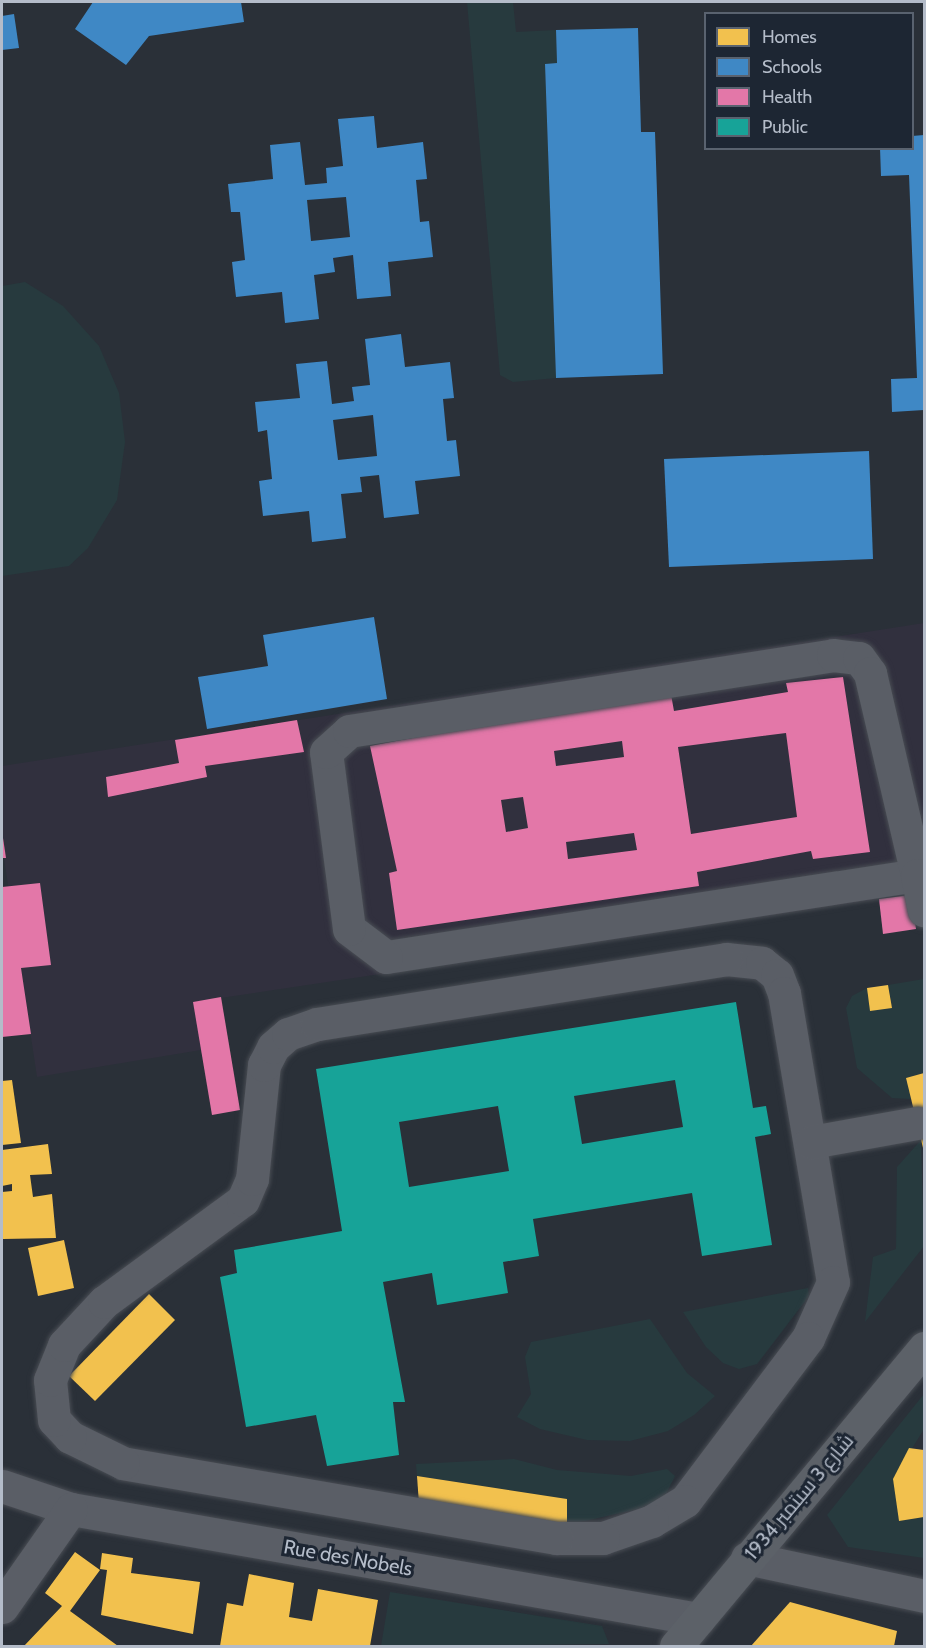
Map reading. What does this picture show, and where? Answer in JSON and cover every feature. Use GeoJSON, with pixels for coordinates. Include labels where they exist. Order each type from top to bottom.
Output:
{"type":"FeatureCollection","features":[{"type":"Feature","properties":{"kind":"main road","name":"شارع 3 سبتمبر 1934"},"geometry":{"type":"LineString","coordinates":[[676,1647],[747,1558],[924,1348]]}},
{"type":"Feature","properties":{"kind":"street"},"geometry":{"type":"LineString","coordinates":[[917,875],[386,957],[349,929],[326,753],[349,731],[833,655],[860,658],[870,673],[917,875],[924,910]]}},
{"type":"Feature","properties":{"kind":"street"},"geometry":{"type":"LineString","coordinates":[[726,959],[762,963],[777,975],[784,993],[812,1142],[832,1253],[827,1303],[808,1338],[685,1501],[652,1521],[603,1538],[544,1536],[123,1463],[93,1452],[54,1420],[50,1380],[64,1345],[104,1302],[243,1200],[252,1179],[264,1065],[273,1047],[288,1034],[317,1024],[726,959]]}},
{"type":"Feature","properties":{"kind":"street"},"geometry":{"type":"LineString","coordinates":[[812,1142],[917,1123]]}},
{"type":"Feature","properties":{"kind":"street","name":"Rue des Nobels"},"geometry":{"type":"LineString","coordinates":[[2,1486],[71,1509],[698,1619]]}},
{"type":"Feature","properties":{"kind":"street"},"geometry":{"type":"LineString","coordinates":[[2,1606],[71,1509]]}},
{"type":"Feature","properties":{"kind":"street"},"geometry":{"type":"LineString","coordinates":[[747,1558],[924,1596]]}},
{"type":"Feature","properties":{"kind":"shaded area"},"geometry":{"type":"Polygon","coordinates":[[[924,623],[924,892],[194,1002],[201,1050],[37,1077],[2,845],[2,766],[924,623]]]}},
{"type":"Feature","properties":{"kind":"green space"},"geometry":{"type":"Polygon","coordinates":[[[467,2],[513,2],[516,32],[556,30],[557,63],[545,64],[556,378],[513,382],[500,375],[467,2]]]}},
{"type":"Feature","properties":{"kind":"green space"},"geometry":{"type":"Polygon","coordinates":[[[25,282],[63,306],[99,346],[119,393],[125,442],[117,500],[88,548],[69,566],[2,576],[2,286],[25,282]]]}},
{"type":"Feature","properties":{"kind":"green space"},"geometry":{"type":"Polygon","coordinates":[[[924,979],[924,1073],[906,1078],[911,1099],[892,1098],[857,1068],[846,1008],[852,996],[867,988],[892,1007],[888,985],[924,979]]]}},
{"type":"Feature","properties":{"kind":"green space"},"geometry":{"type":"Polygon","coordinates":[[[921,1140],[924,1246],[865,1322],[873,1257],[896,1249],[897,1167],[921,1140]]]}},
{"type":"Feature","properties":{"kind":"green space"},"geometry":{"type":"Polygon","coordinates":[[[808,1288],[809,1296],[757,1364],[739,1369],[723,1363],[706,1347],[683,1312],[808,1288]]]}},
{"type":"Feature","properties":{"kind":"green space"},"geometry":{"type":"Polygon","coordinates":[[[650,1319],[687,1373],[715,1396],[694,1415],[668,1431],[630,1441],[587,1440],[540,1429],[517,1417],[531,1394],[525,1357],[531,1342],[650,1319]]]}},
{"type":"Feature","properties":{"kind":"green space"},"geometry":{"type":"Polygon","coordinates":[[[924,1394],[924,1429],[893,1479],[899,1520],[924,1517],[924,1558],[848,1547],[827,1515],[924,1394]]]}},
{"type":"Feature","properties":{"kind":"green space"},"geometry":{"type":"Polygon","coordinates":[[[514,1459],[557,1470],[631,1476],[667,1469],[675,1476],[664,1498],[647,1507],[567,1525],[566,1499],[417,1476],[416,1464],[514,1459]]]}},
{"type":"Feature","properties":{"kind":"green space"},"geometry":{"type":"Polygon","coordinates":[[[390,1592],[602,1626],[609,1644],[381,1646],[390,1592]]]}},
{"type":"Feature","properties":{"kind":"building: Homes"},"geometry":{"type":"Polygon","coordinates":[[[888,985],[892,1008],[870,1011],[867,988],[888,985]]]}},
{"type":"Feature","properties":{"kind":"building: Homes"},"geometry":{"type":"Polygon","coordinates":[[[924,1073],[924,1152],[906,1078],[924,1073]]]}},
{"type":"Feature","properties":{"kind":"building: Homes"},"geometry":{"type":"Polygon","coordinates":[[[12,1080],[21,1143],[2,1145],[2,1081],[12,1080]]]}},
{"type":"Feature","properties":{"kind":"building: Homes"},"geometry":{"type":"Polygon","coordinates":[[[48,1144],[52,1174],[30,1175],[33,1197],[52,1194],[56,1238],[3,1239],[2,1192],[12,1191],[12,1184],[2,1186],[2,1150],[48,1144]]]}},
{"type":"Feature","properties":{"kind":"building: Homes"},"geometry":{"type":"Polygon","coordinates":[[[64,1240],[74,1288],[38,1296],[28,1248],[64,1240]]]}},
{"type":"Feature","properties":{"kind":"building: Homes"},"geometry":{"type":"Polygon","coordinates":[[[149,1294],[175,1320],[95,1401],[69,1376],[149,1294]]]}},
{"type":"Feature","properties":{"kind":"building: Homes"},"geometry":{"type":"Polygon","coordinates":[[[909,1448],[924,1450],[924,1517],[899,1521],[893,1479],[909,1448]]]}},
{"type":"Feature","properties":{"kind":"building: Homes"},"geometry":{"type":"Polygon","coordinates":[[[417,1476],[567,1499],[567,1525],[419,1504],[417,1476]]]}},
{"type":"Feature","properties":{"kind":"building: Homes"},"geometry":{"type":"Polygon","coordinates":[[[75,1552],[100,1570],[70,1611],[118,1646],[24,1646],[62,1606],[45,1593],[75,1552]]]}},
{"type":"Feature","properties":{"kind":"building: Homes"},"geometry":{"type":"Polygon","coordinates":[[[102,1553],[133,1558],[131,1573],[200,1582],[193,1634],[101,1615],[107,1570],[100,1569],[102,1553]]]}},
{"type":"Feature","properties":{"kind":"building: Homes"},"geometry":{"type":"Polygon","coordinates":[[[249,1574],[294,1583],[289,1617],[312,1621],[318,1589],[378,1600],[370,1646],[220,1646],[227,1603],[243,1606],[249,1574]]]}},
{"type":"Feature","properties":{"kind":"building: Homes"},"geometry":{"type":"Polygon","coordinates":[[[790,1602],[897,1631],[894,1646],[751,1646],[790,1602]]]}},
{"type":"Feature","properties":{"kind":"building: Schools"},"geometry":{"type":"Polygon","coordinates":[[[93,2],[241,2],[244,22],[149,36],[126,65],[75,29],[93,2]]]}},
{"type":"Feature","properties":{"kind":"building: Schools"},"geometry":{"type":"Polygon","coordinates":[[[14,14],[19,48],[2,50],[2,16],[14,14]]]}},
{"type":"Feature","properties":{"kind":"building: Schools"},"geometry":{"type":"Polygon","coordinates":[[[638,28],[641,132],[655,132],[663,374],[556,378],[545,64],[557,63],[556,30],[638,28]]]}},
{"type":"Feature","properties":{"kind":"building: Schools"},"geometry":{"type":"Polygon","coordinates":[[[374,116],[377,148],[423,142],[427,179],[416,180],[420,222],[429,221],[433,257],[388,262],[391,296],[357,299],[353,255],[333,258],[335,272],[314,275],[319,319],[285,323],[282,292],[236,297],[232,262],[245,260],[240,212],[231,212],[228,184],[273,179],[270,145],[300,142],[305,185],[327,183],[326,168],[343,166],[338,119],[374,116]],[[346,197],[307,200],[311,241],[350,237],[346,197]]]}},
{"type":"Feature","properties":{"kind":"building: Schools"},"geometry":{"type":"Polygon","coordinates":[[[924,135],[924,410],[892,412],[891,379],[917,378],[909,175],[881,176],[880,150],[914,150],[914,136],[924,135]]]}},
{"type":"Feature","properties":{"kind":"building: Schools"},"geometry":{"type":"Polygon","coordinates":[[[401,334],[405,367],[450,362],[454,398],[443,399],[447,441],[456,440],[460,476],[415,481],[419,514],[384,518],[379,475],[360,477],[362,492],[341,494],[346,538],[312,542],[309,511],[263,516],[259,481],[272,479],[267,430],[258,432],[255,402],[300,398],[296,364],[327,361],[332,404],[354,401],[352,387],[370,385],[365,339],[401,334]],[[373,415],[333,420],[338,460],[377,456],[373,415]]]}},
{"type":"Feature","properties":{"kind":"building: Schools"},"geometry":{"type":"Polygon","coordinates":[[[869,451],[873,559],[669,567],[664,459],[869,451]]]}},
{"type":"Feature","properties":{"kind":"building: Schools"},"geometry":{"type":"Polygon","coordinates":[[[374,617],[387,699],[207,729],[198,677],[268,666],[263,635],[374,617]]]}},
{"type":"Feature","properties":{"kind":"building: Health"},"geometry":{"type":"Polygon","coordinates":[[[843,677],[870,852],[813,859],[811,851],[697,872],[699,886],[397,930],[389,873],[397,871],[370,746],[670,689],[674,711],[788,692],[786,683],[843,677]],[[786,733],[678,747],[691,834],[797,817],[786,733]],[[622,741],[554,751],[556,766],[624,757],[622,741]],[[523,797],[501,800],[506,832],[528,828],[523,797]],[[634,833],[566,842],[568,859],[637,850],[634,833]]]}},
{"type":"Feature","properties":{"kind":"building: Health"},"geometry":{"type":"Polygon","coordinates":[[[297,720],[304,752],[205,766],[207,777],[108,797],[106,777],[179,763],[175,740],[297,720]]]}},
{"type":"Feature","properties":{"kind":"building: Health"},"geometry":{"type":"Polygon","coordinates":[[[3,838],[6,858],[2,858],[3,838]]]}},
{"type":"Feature","properties":{"kind":"building: Health"},"geometry":{"type":"Polygon","coordinates":[[[40,883],[51,965],[21,968],[31,1034],[2,1037],[2,887],[40,883]]]}},
{"type":"Feature","properties":{"kind":"building: Health"},"geometry":{"type":"Polygon","coordinates":[[[911,895],[916,929],[883,934],[879,899],[911,895]]]}},
{"type":"Feature","properties":{"kind":"building: Health"},"geometry":{"type":"Polygon","coordinates":[[[221,997],[240,1110],[212,1115],[193,1002],[221,997]]]}},
{"type":"Feature","properties":{"kind":"building: Public"},"geometry":{"type":"Polygon","coordinates":[[[736,1002],[753,1108],[766,1106],[771,1134],[755,1137],[772,1245],[702,1256],[692,1193],[533,1219],[539,1256],[503,1262],[508,1293],[437,1305],[432,1273],[383,1282],[405,1402],[393,1402],[399,1455],[327,1466],[316,1415],[246,1427],[220,1277],[237,1273],[234,1250],[342,1231],[316,1069],[736,1002]],[[675,1080],[574,1096],[582,1144],[683,1127],[675,1080]],[[498,1106],[399,1122],[409,1187],[509,1171],[498,1106]]]}}]}
